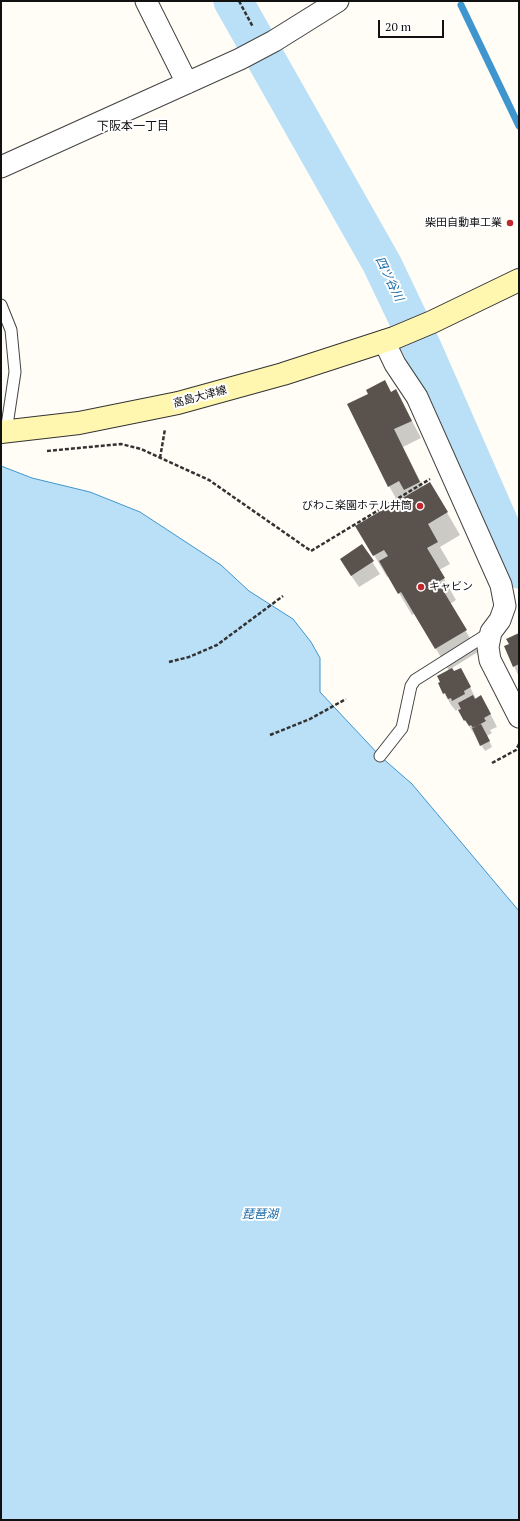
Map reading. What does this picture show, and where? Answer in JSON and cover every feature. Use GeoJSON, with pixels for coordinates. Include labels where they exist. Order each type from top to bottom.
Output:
{"type":"FeatureCollection","features":[{"type":"Feature","properties":{"kind":"main road","name":"高島大津線"},"geometry":{"type":"LineString","coordinates":[[4,432],[79,423],[178,403],[283,374],[389,340],[432,322],[519,280]]}},
{"type":"Feature","properties":{"kind":"street"},"geometry":{"type":"LineString","coordinates":[[146,1],[187,83]]}},
{"type":"Feature","properties":{"kind":"street"},"geometry":{"type":"LineString","coordinates":[[1,168],[240,59],[269,44],[338,1]]}},
{"type":"Feature","properties":{"kind":"street"},"geometry":{"type":"LineString","coordinates":[[389,340],[395,364],[417,396],[501,585],[505,606],[500,620],[491,632],[488,647],[490,660],[519,717]]}},
{"type":"Feature","properties":{"kind":"lane"},"geometry":{"type":"LineString","coordinates":[[1,305],[11,330],[15,372],[4,432]]}},
{"type":"Feature","properties":{"kind":"lane"},"geometry":{"type":"LineString","coordinates":[[380,756],[402,728],[410,686],[415,680],[491,632]]}},
{"type":"Feature","properties":{"kind":"path"},"geometry":{"type":"LineString","coordinates":[[239,1],[269,44]]}},
{"type":"Feature","properties":{"kind":"path"},"geometry":{"type":"LineString","coordinates":[[160,458],[165,426]]}},
{"type":"Feature","properties":{"kind":"path"},"geometry":{"type":"LineString","coordinates":[[45,451],[121,444],[141,449],[209,480],[311,551],[449,468]]}},
{"type":"Feature","properties":{"kind":"path"},"geometry":{"type":"LineString","coordinates":[[169,662],[189,658],[217,645],[283,596]]}},
{"type":"Feature","properties":{"kind":"path"},"geometry":{"type":"LineString","coordinates":[[270,735],[310,719],[346,699]]}},
{"type":"Feature","properties":{"kind":"path"},"geometry":{"type":"LineString","coordinates":[[492,763],[516,750],[519,744]]}},
{"type":"Feature","properties":{"kind":"water","name":"琵琶湖"},"geometry":{"type":"Polygon","coordinates":[[[1,466],[32,478],[90,492],[140,512],[221,565],[249,591],[293,619],[311,642],[320,658],[320,692],[380,756],[412,784],[519,911],[519,1520],[1,1520],[1,466]]]}},
{"type":"Feature","properties":{"kind":"building"},"geometry":{"type":"Polygon","coordinates":[[[385,380],[391,392],[396,389],[412,421],[394,429],[420,482],[404,490],[399,481],[388,487],[347,404],[368,394],[366,390],[385,380]]]}},
{"type":"Feature","properties":{"kind":"building"},"geometry":{"type":"Polygon","coordinates":[[[430,482],[448,512],[428,524],[438,542],[427,548],[445,578],[438,582],[467,630],[435,649],[401,592],[398,594],[379,561],[388,556],[384,550],[373,556],[355,526],[430,482]]]}},
{"type":"Feature","properties":{"kind":"building"},"geometry":{"type":"Polygon","coordinates":[[[362,544],[374,561],[351,576],[340,559],[362,544]]]}},
{"type":"Feature","properties":{"kind":"building"},"geometry":{"type":"Polygon","coordinates":[[[519,633],[519,664],[513,667],[504,646],[509,644],[506,639],[519,633]]]}},
{"type":"Feature","properties":{"kind":"building"},"geometry":{"type":"Polygon","coordinates":[[[452,668],[454,671],[461,668],[471,687],[464,691],[465,694],[452,701],[451,698],[448,699],[445,693],[443,694],[438,683],[440,682],[437,676],[452,668]]]}},
{"type":"Feature","properties":{"kind":"building"},"geometry":{"type":"Polygon","coordinates":[[[473,695],[475,699],[481,695],[491,714],[484,718],[486,721],[473,728],[471,725],[469,726],[465,720],[464,721],[458,710],[461,709],[458,703],[473,695]]]}},
{"type":"Feature","properties":{"kind":"building"},"geometry":{"type":"Polygon","coordinates":[[[481,724],[490,741],[480,746],[472,728],[481,724]]]}},
{"type":"Feature","properties":{"kind":"waterway","name":"四ツ谷川"},"geometry":{"type":"LineString","coordinates":[[233,1],[382,264],[423,350],[519,569]]}},
{"type":"Feature","properties":{"kind":"waterway"},"geometry":{"type":"LineString","coordinates":[[461,5],[519,126]]}},
{"type":"Feature","properties":{"kind":"place","name":"柴田自動車工業"},"geometry":{"type":"Point","coordinates":[510,223]}},
{"type":"Feature","properties":{"kind":"place","name":"びわこ楽園ホテル井筒"},"geometry":{"type":"Point","coordinates":[420,506]}},
{"type":"Feature","properties":{"kind":"place","name":"キャビン"},"geometry":{"type":"Point","coordinates":[421,587]}},
{"type":"Feature","properties":{"kind":"district","name":"下阪本一丁目"},"geometry":{"type":"Point","coordinates":[133,127]}}]}
